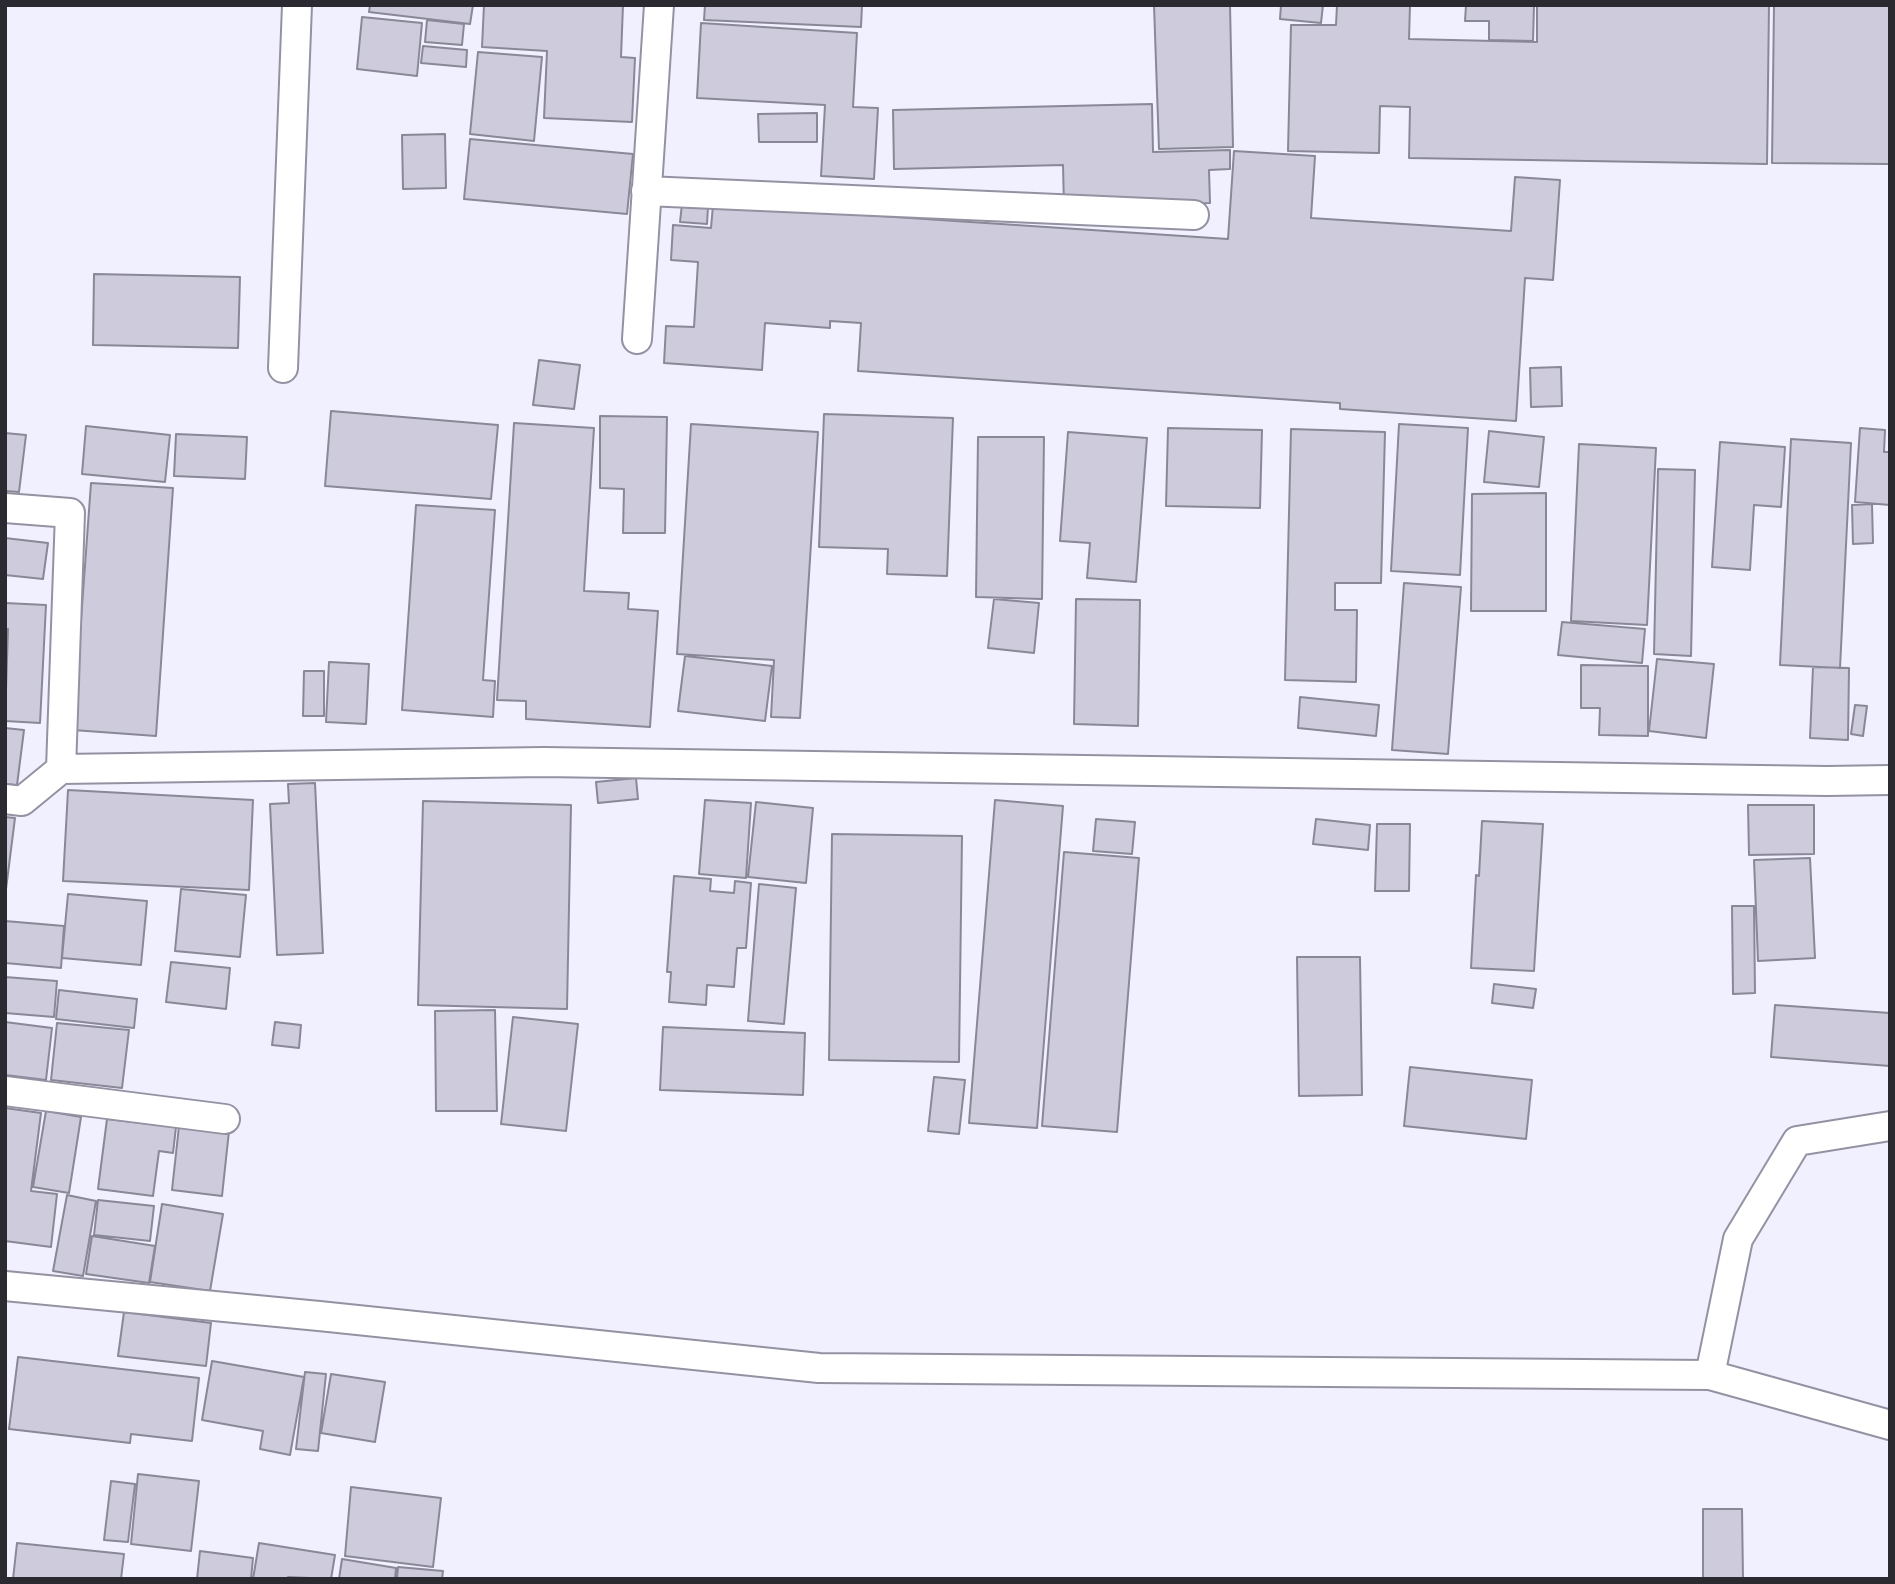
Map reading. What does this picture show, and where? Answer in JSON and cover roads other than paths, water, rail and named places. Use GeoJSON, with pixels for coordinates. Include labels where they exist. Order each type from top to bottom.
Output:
{"type":"FeatureCollection","features":[{"type":"Feature","properties":{"kind":"street"},"geometry":{"type":"LineString","coordinates":[[282,368],[297,5]]}},
{"type":"Feature","properties":{"kind":"street"},"geometry":{"type":"LineString","coordinates":[[637,339],[659,5]]}},
{"type":"Feature","properties":{"kind":"street"},"geometry":{"type":"LineString","coordinates":[[646,191],[1194,215]]}},
{"type":"Feature","properties":{"kind":"street"},"geometry":{"type":"LineString","coordinates":[[5,508],[70,513],[61,769]]}},
{"type":"Feature","properties":{"kind":"street"},"geometry":{"type":"LineString","coordinates":[[5,799],[22,801],[61,769],[544,762],[1890,780]]}},
{"type":"Feature","properties":{"kind":"street"},"geometry":{"type":"LineString","coordinates":[[5,1091],[225,1119]]}},
{"type":"Feature","properties":{"kind":"street"},"geometry":{"type":"LineString","coordinates":[[1710,1375],[1738,1239],[1797,1141],[1890,1126]]}},
{"type":"Feature","properties":{"kind":"street"},"geometry":{"type":"LineString","coordinates":[[5,1286],[819,1368],[1710,1375],[1890,1425]]}}]}
